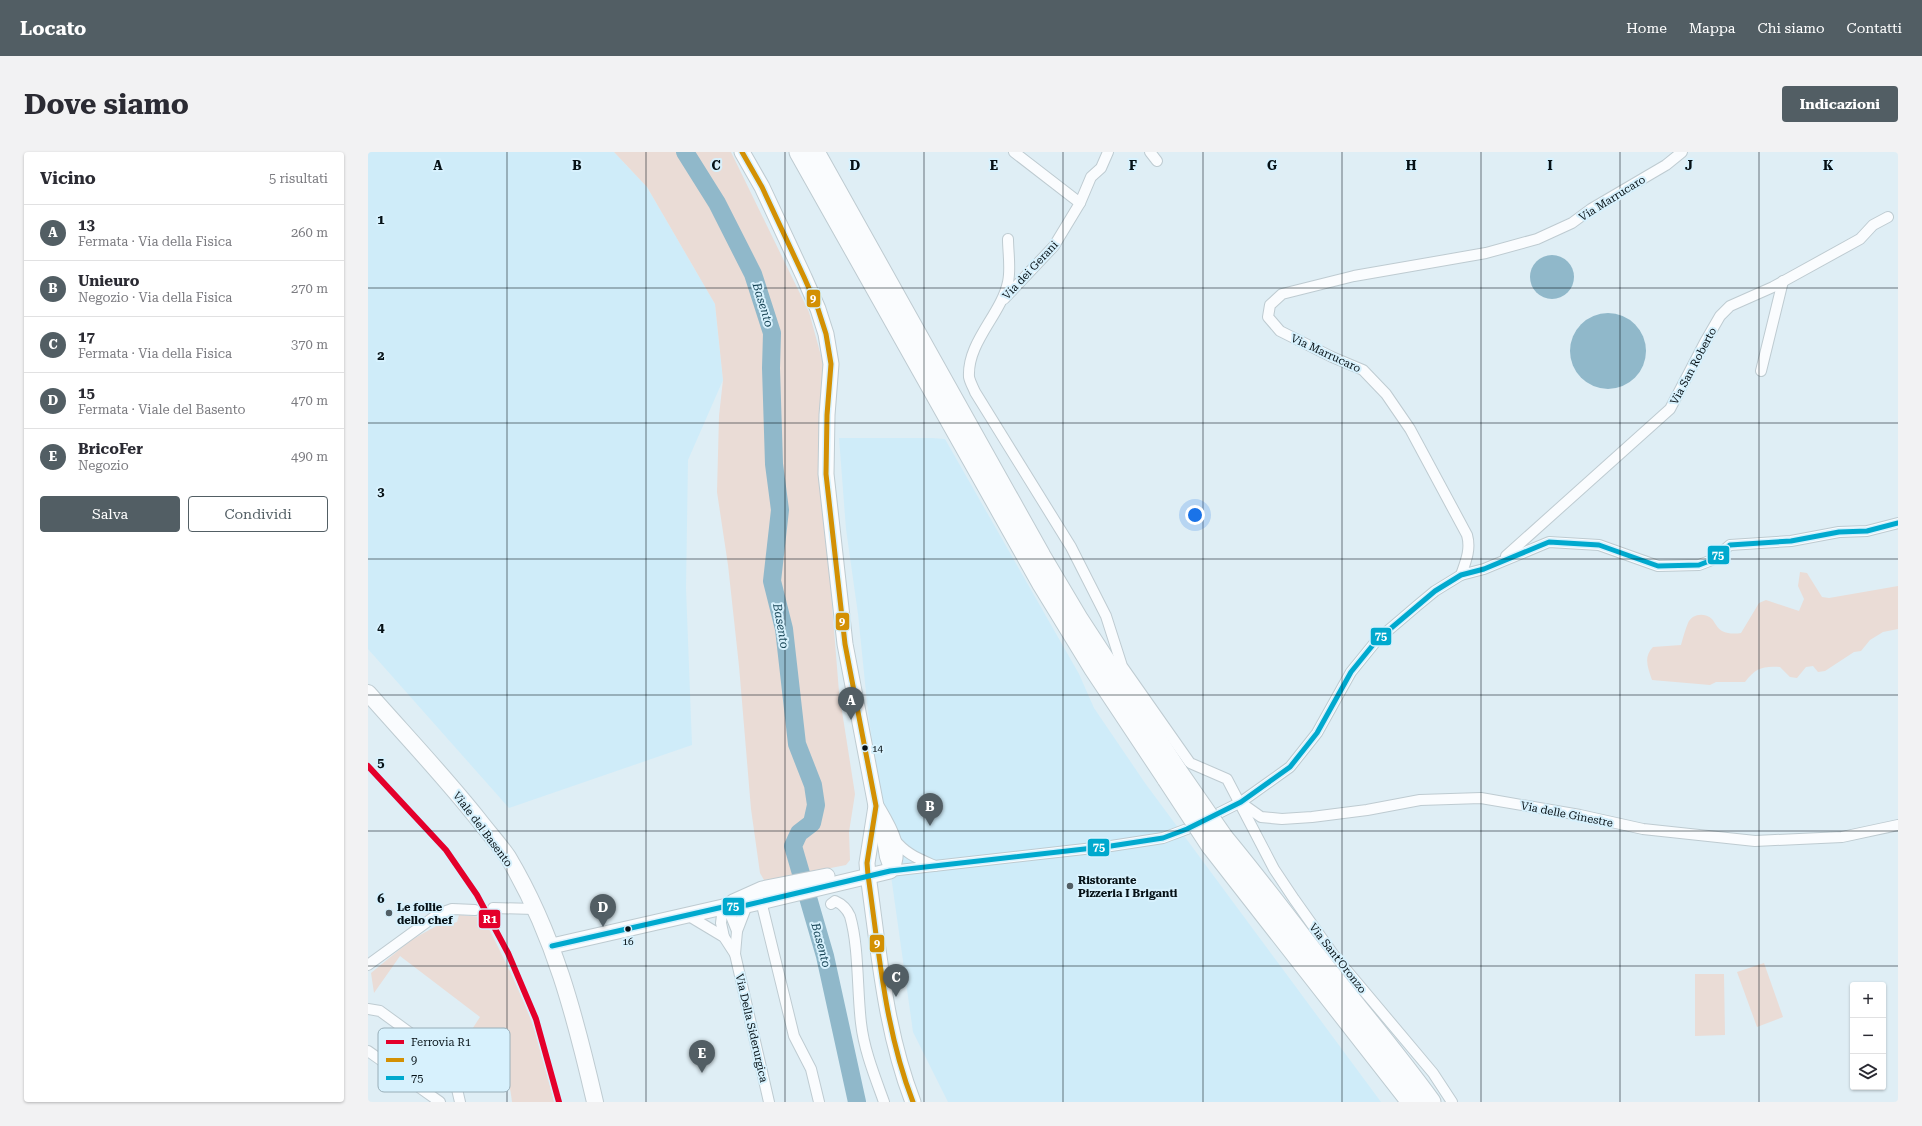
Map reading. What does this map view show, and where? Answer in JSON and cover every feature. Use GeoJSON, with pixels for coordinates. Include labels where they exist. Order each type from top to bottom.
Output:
{"type":"FeatureCollection","features":[{"type":"Feature","properties":{"kind":"highway"},"geometry":{"type":"LineString","coordinates":[[799,152],[1042,584],[1094,670],[1172,776],[1217,842],[1411,1102]]}},
{"type":"Feature","properties":{"kind":"highway"},"geometry":{"type":"LineString","coordinates":[[815,152],[1041,556],[1172,776]]}},
{"type":"Feature","properties":{"kind":"highway"},"geometry":{"type":"LineString","coordinates":[[1217,842],[1254,873],[1329,972],[1406,1067],[1430,1102]]}},
{"type":"Feature","properties":{"kind":"main road","name":"Viale del Basento"},"geometry":{"type":"LineString","coordinates":[[368,693],[459,795],[507,857],[535,909],[552,946],[577,1025],[595,1102]]}},
{"type":"Feature","properties":{"kind":"street"},"geometry":{"type":"LineString","coordinates":[[742,152],[762,186],[818,309],[826,334],[831,364],[827,415],[828,489],[845,644],[885,857],[890,871]]}},
{"type":"Feature","properties":{"kind":"street"},"geometry":{"type":"LineString","coordinates":[[1014,152],[1080,203]]}},
{"type":"Feature","properties":{"kind":"street","name":"Via dei Gerani"},"geometry":{"type":"LineString","coordinates":[[1001,302],[1054,246],[1080,203],[1091,177],[1101,168],[1108,152]]}},
{"type":"Feature","properties":{"kind":"street"},"geometry":{"type":"LineString","coordinates":[[1150,152],[1157,161]]}},
{"type":"Feature","properties":{"kind":"street","name":"Via Marrucaro"},"geometry":{"type":"LineString","coordinates":[[1461,575],[1468,554],[1469,543],[1467,535],[1410,429],[1386,394],[1363,370],[1332,357],[1280,331],[1268,317],[1270,305],[1282,294],[1354,276],[1486,253],[1537,239],[1572,223],[1591,209],[1666,165],[1682,152]]}},
{"type":"Feature","properties":{"kind":"street","name":"Via San Roberto"},"geometry":{"type":"LineString","coordinates":[[1500,561],[1670,409],[1720,316],[1730,306],[1783,281],[1860,239],[1873,225],[1888,217]]}},
{"type":"Feature","properties":{"kind":"street","name":"Via dei Gerani"},"geometry":{"type":"LineString","coordinates":[[1001,302],[1008,281],[1008,239]]}},
{"type":"Feature","properties":{"kind":"street"},"geometry":{"type":"LineString","coordinates":[[1761,371],[1783,281]]}},
{"type":"Feature","properties":{"kind":"street","name":"Via Sant'Oronzo"},"geometry":{"type":"LineString","coordinates":[[1001,302],[980,339],[970,364],[969,379],[975,392],[1071,547],[1106,616],[1122,666],[1190,763],[1227,779],[1274,869],[1333,954],[1433,1073],[1452,1102]]}},
{"type":"Feature","properties":{"kind":"street"},"geometry":{"type":"LineString","coordinates":[[552,946],[689,916],[845,878],[868,876],[890,871],[1111,846],[1163,838],[1187,829],[1240,802],[1290,768],[1317,733],[1351,672],[1377,640],[1435,591],[1461,575],[1484,569],[1500,561],[1550,542],[1599,545],[1658,566],[1699,565],[1712,560],[1730,545],[1792,541],[1839,532],[1867,531],[1898,523]]}},
{"type":"Feature","properties":{"kind":"street","name":"Via delle Ginestre"},"geometry":{"type":"LineString","coordinates":[[1240,802],[1261,817],[1282,819],[1359,811],[1420,800],[1481,798],[1580,815],[1643,829],[1755,841],[1842,838],[1898,825]]}},
{"type":"Feature","properties":{"kind":"street"},"geometry":{"type":"LineString","coordinates":[[876,806],[893,838],[902,849],[910,855],[935,866]]}},
{"type":"Feature","properties":{"kind":"street"},"geometry":{"type":"LineString","coordinates":[[876,806],[867,863],[868,876],[883,989],[898,1056],[913,1102]]}},
{"type":"Feature","properties":{"kind":"street"},"geometry":{"type":"LineString","coordinates":[[890,871],[895,864],[896,857],[893,838]]}},
{"type":"Feature","properties":{"kind":"street"},"geometry":{"type":"LineString","coordinates":[[724,907],[748,894],[764,897]]}},
{"type":"Feature","properties":{"kind":"street"},"geometry":{"type":"LineString","coordinates":[[764,897],[794,1036],[811,1069],[819,1102]]}},
{"type":"Feature","properties":{"kind":"street","name":"Via Della Siderurgica"},"geometry":{"type":"LineString","coordinates":[[737,931],[764,897]]}},
{"type":"Feature","properties":{"kind":"street"},"geometry":{"type":"LineString","coordinates":[[830,904],[835,901],[843,904],[850,915],[855,950],[861,1024],[872,1067],[884,1102]]}},
{"type":"Feature","properties":{"kind":"street","name":"Via Della Siderurgica"},"geometry":{"type":"LineString","coordinates":[[724,907],[731,916],[737,931],[735,954],[769,1102]]}},
{"type":"Feature","properties":{"kind":"street","name":"Via Della Siderurgica"},"geometry":{"type":"LineString","coordinates":[[724,907],[721,917],[724,937],[735,954]]}},
{"type":"Feature","properties":{"kind":"street"},"geometry":{"type":"LineString","coordinates":[[493,908],[535,909]]}},
{"type":"Feature","properties":{"kind":"street"},"geometry":{"type":"LineString","coordinates":[[368,965],[438,914],[452,909],[475,910]]}},
{"type":"Feature","properties":{"kind":"street","name":"Via Della Siderurgica"},"geometry":{"type":"LineString","coordinates":[[689,916],[724,937]]}},
{"type":"Feature","properties":{"kind":"street"},"geometry":{"type":"LineString","coordinates":[[368,1009],[380,1011],[403,1028]]}},
{"type":"Feature","properties":{"kind":"street"},"geometry":{"type":"LineString","coordinates":[[368,1051],[378,1058]]}},
{"type":"Feature","properties":{"kind":"street"},"geometry":{"type":"LineString","coordinates":[[426,1092],[440,1102]]}},
{"type":"Feature","properties":{"kind":"street"},"geometry":{"type":"LineString","coordinates":[[458,1092],[460,1102]]}},
{"type":"Feature","properties":{"kind":"shaded area"},"geometry":{"type":"Polygon","coordinates":[[[368,152],[614,152],[647,187],[715,304],[723,380],[688,460],[686,588],[692,745],[509,808],[368,649],[368,152]]]}},
{"type":"Feature","properties":{"kind":"shaded area"},"geometry":{"type":"Polygon","coordinates":[[[614,152],[731,152],[809,312],[823,363],[827,543],[839,692],[855,794],[849,832],[850,860],[846,865],[775,879],[764,880],[760,873],[751,809],[739,666],[728,565],[717,492],[719,416],[723,380],[715,304],[647,187],[614,152]]]}},
{"type":"Feature","properties":{"kind":"shaded area"},"geometry":{"type":"Polygon","coordinates":[[[1548,255],[1556,255],[1561,256],[1568,261],[1573,268],[1573,286],[1568,293],[1561,298],[1548,299],[1540,296],[1533,289],[1530,281],[1530,273],[1533,265],[1540,258],[1548,255]]]}},
{"type":"Feature","properties":{"kind":"shaded area"},"geometry":{"type":"Polygon","coordinates":[[[1608,313],[1622,316],[1635,324],[1643,337],[1646,351],[1643,365],[1635,378],[1622,386],[1608,389],[1594,386],[1581,378],[1573,365],[1570,351],[1573,337],[1581,324],[1594,316],[1608,313]]]}},
{"type":"Feature","properties":{"kind":"shaded area"},"geometry":{"type":"Polygon","coordinates":[[[839,438],[945,439],[1079,674],[1094,708],[1145,783],[1381,1102],[948,1102],[913,1032],[868,712],[858,614],[846,529],[839,438]]]}},
{"type":"Feature","properties":{"kind":"shaded area"},"geometry":{"type":"Polygon","coordinates":[[[1800,572],[1807,573],[1822,597],[1829,598],[1898,586],[1898,629],[1883,632],[1870,640],[1861,651],[1854,652],[1825,671],[1818,672],[1813,666],[1806,667],[1797,678],[1790,677],[1780,667],[1774,667],[1756,671],[1745,682],[1716,682],[1710,685],[1652,680],[1647,663],[1650,651],[1653,647],[1681,645],[1688,623],[1695,616],[1705,615],[1712,619],[1722,631],[1736,634],[1741,633],[1759,603],[1766,600],[1799,611],[1804,599],[1798,586],[1800,572]]]}},
{"type":"Feature","properties":{"kind":"shaded area"},"geometry":{"type":"Polygon","coordinates":[[[459,915],[482,917],[486,923],[515,982],[534,1027],[554,1102],[512,1102],[510,1090],[510,1028],[473,1028],[480,1017],[400,956],[374,993],[371,973],[411,940],[440,924],[445,926],[457,922],[459,915]]]}},
{"type":"Feature","properties":{"kind":"shaded area"},"geometry":{"type":"Polygon","coordinates":[[[1764,963],[1783,1017],[1757,1027],[1737,972],[1764,963]]]}},
{"type":"Feature","properties":{"kind":"shaded area"},"geometry":{"type":"Polygon","coordinates":[[[1695,974],[1724,974],[1725,1035],[1695,1036],[1695,974]]]}},
{"type":"Feature","properties":{"kind":"waterway","name":"Basento"},"geometry":{"type":"LineString","coordinates":[[685,152],[717,203],[753,274],[772,333],[771,368],[774,464],[780,510],[772,581],[784,629],[797,744],[813,785],[816,805],[812,823],[799,833],[793,846],[825,956],[857,1102]]}},
{"type":"Feature","properties":{"kind":"tunnel"},"geometry":{"type":"LineString","coordinates":[[475,910],[493,908]]}},
{"type":"Feature","properties":{"kind":"rail line","name":"R1"},"geometry":{"type":"LineString","coordinates":[[368,766],[446,850],[477,895],[508,953],[536,1019],[559,1102]]}},
{"type":"Feature","properties":{"kind":"transit line","name":"9"},"geometry":{"type":"LineString","coordinates":[[742,152],[762,187],[804,277],[818,309],[826,334],[831,364],[827,415],[826,474],[845,644],[876,806],[867,863],[868,875],[889,1019],[903,1075],[913,1102]]}},
{"type":"Feature","properties":{"kind":"transit line","name":"75"},"geometry":{"type":"LineString","coordinates":[[552,946],[723,907],[747,905],[890,871],[1111,846],[1163,838],[1187,829],[1241,802],[1290,767],[1317,733],[1351,672],[1377,640],[1435,591],[1461,575],[1484,569],[1549,542],[1599,545],[1658,566],[1699,565],[1712,560],[1730,545],[1791,541],[1839,532],[1867,531],[1898,523]]}},
{"type":"Feature","properties":{"kind":"place","name":"13"},"geometry":{"type":"Point","coordinates":[851,720]}},
{"type":"Feature","properties":{"kind":"place","name":"14"},"geometry":{"type":"Point","coordinates":[865,748]}},
{"type":"Feature","properties":{"kind":"place","name":"Unieuro"},"geometry":{"type":"Point","coordinates":[930,826]}},
{"type":"Feature","properties":{"kind":"place","name":"Ristorante Pizzeria I Briganti"},"geometry":{"type":"Point","coordinates":[1070,886]}},
{"type":"Feature","properties":{"kind":"place","name":"Le follie dello chef"},"geometry":{"type":"Point","coordinates":[389,913]}},
{"type":"Feature","properties":{"kind":"place","name":"15"},"geometry":{"type":"Point","coordinates":[603,927]}},
{"type":"Feature","properties":{"kind":"place","name":"16"},"geometry":{"type":"Point","coordinates":[628,929]}},
{"type":"Feature","properties":{"kind":"place","name":"17"},"geometry":{"type":"Point","coordinates":[896,997]}},
{"type":"Feature","properties":{"kind":"place","name":"BricoFer"},"geometry":{"type":"Point","coordinates":[702,1073]}}]}
